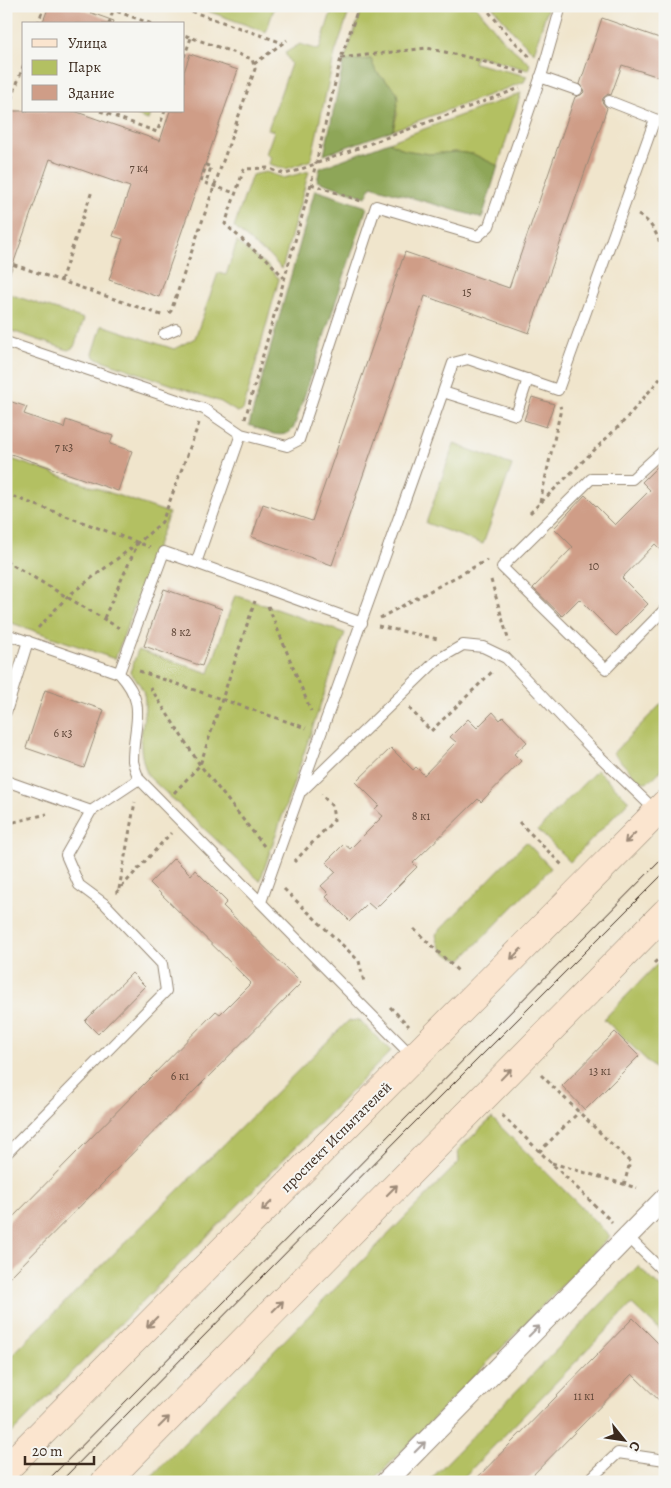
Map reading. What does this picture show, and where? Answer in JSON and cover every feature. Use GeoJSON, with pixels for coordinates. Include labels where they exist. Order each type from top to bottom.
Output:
{"type":"FeatureCollection","features":[{"type":"Feature","properties":{"kind":"main road","name":"проспект Испытателей"},"geometry":{"type":"LineString","coordinates":[[6,1469],[661,808]]}},
{"type":"Feature","properties":{"kind":"main road"},"geometry":{"type":"LineString","coordinates":[[105,1482],[665,913]]}},
{"type":"Feature","properties":{"kind":"street"},"geometry":{"type":"LineString","coordinates":[[386,1482],[665,1198]]}},
{"type":"Feature","properties":{"kind":"lane"},"geometry":{"type":"LineString","coordinates":[[6,342],[204,409],[241,434],[287,446],[299,440],[376,206],[478,236],[489,226],[540,76],[561,6]]}},
{"type":"Feature","properties":{"kind":"lane"},"geometry":{"type":"LineString","coordinates":[[540,76],[577,90]]}},
{"type":"Feature","properties":{"kind":"lane"},"geometry":{"type":"LineString","coordinates":[[261,902],[321,733],[365,624],[453,363],[468,359],[558,390],[623,209],[660,121],[609,101]]}},
{"type":"Feature","properties":{"kind":"lane"},"geometry":{"type":"LineString","coordinates":[[164,334],[176,329]]}},
{"type":"Feature","properties":{"kind":"lane"},"geometry":{"type":"LineString","coordinates":[[443,392],[516,415],[528,379]]}},
{"type":"Feature","properties":{"kind":"lane"},"geometry":{"type":"LineString","coordinates":[[196,563],[241,434]]}},
{"type":"Feature","properties":{"kind":"lane"},"geometry":{"type":"LineString","coordinates":[[665,449],[632,479],[591,479],[502,567],[606,669],[665,609]]}},
{"type":"Feature","properties":{"kind":"lane"},"geometry":{"type":"LineString","coordinates":[[119,673],[164,552],[365,624]]}},
{"type":"Feature","properties":{"kind":"lane"},"geometry":{"type":"LineString","coordinates":[[6,634],[30,638],[119,673],[134,692],[138,709],[133,762],[139,779],[414,1058]]}},
{"type":"Feature","properties":{"kind":"lane"},"geometry":{"type":"LineString","coordinates":[[6,712],[30,638]]}},
{"type":"Feature","properties":{"kind":"lane"},"geometry":{"type":"LineString","coordinates":[[299,794],[438,660],[463,645],[483,647],[506,658],[591,748],[661,808]]}},
{"type":"Feature","properties":{"kind":"lane"},"geometry":{"type":"LineString","coordinates":[[6,1154],[166,991],[162,964],[106,905],[79,885],[66,855],[92,811],[139,779]]}},
{"type":"Feature","properties":{"kind":"lane"},"geometry":{"type":"LineString","coordinates":[[6,781],[92,811]]}},
{"type":"Feature","properties":{"kind":"lane"},"geometry":{"type":"LineString","coordinates":[[627,1236],[664,1272]]}},
{"type":"Feature","properties":{"kind":"lane"},"geometry":{"type":"LineString","coordinates":[[587,1482],[618,1453],[665,1460]]}},
{"type":"Feature","properties":{"kind":"path"},"geometry":{"type":"LineString","coordinates":[[39,22],[44,6]]}},
{"type":"Feature","properties":{"kind":"path"},"geometry":{"type":"LineString","coordinates":[[102,6],[145,22]]}},
{"type":"Feature","properties":{"kind":"path"},"geometry":{"type":"LineString","coordinates":[[176,6],[283,43]]}},
{"type":"Feature","properties":{"kind":"path"},"geometry":{"type":"LineString","coordinates":[[241,434],[311,184],[341,58],[359,6]]}},
{"type":"Feature","properties":{"kind":"path"},"geometry":{"type":"LineString","coordinates":[[484,6],[540,76]]}},
{"type":"Feature","properties":{"kind":"path"},"geometry":{"type":"LineString","coordinates":[[109,22],[113,10]]}},
{"type":"Feature","properties":{"kind":"path"},"geometry":{"type":"LineString","coordinates":[[171,311],[255,70],[252,59],[185,35]]}},
{"type":"Feature","properties":{"kind":"path"},"geometry":{"type":"LineString","coordinates":[[185,54],[191,38]]}},
{"type":"Feature","properties":{"kind":"path"},"geometry":{"type":"LineString","coordinates":[[254,64],[288,40]]}},
{"type":"Feature","properties":{"kind":"path"},"geometry":{"type":"LineString","coordinates":[[341,58],[427,48],[540,76]]}},
{"type":"Feature","properties":{"kind":"path"},"geometry":{"type":"LineString","coordinates":[[6,114],[22,70]]}},
{"type":"Feature","properties":{"kind":"path"},"geometry":{"type":"LineString","coordinates":[[285,279],[266,258],[257,253],[224,224],[244,169],[267,168],[285,174],[540,76]]}},
{"type":"Feature","properties":{"kind":"path"},"geometry":{"type":"LineString","coordinates":[[103,112],[157,132],[164,112]]}},
{"type":"Feature","properties":{"kind":"path"},"geometry":{"type":"LineString","coordinates":[[117,117],[119,112]]}},
{"type":"Feature","properties":{"kind":"path"},"geometry":{"type":"LineString","coordinates":[[206,183],[211,167],[206,166],[200,181],[235,193]]}},
{"type":"Feature","properties":{"kind":"path"},"geometry":{"type":"LineString","coordinates":[[311,184],[376,206]]}},
{"type":"Feature","properties":{"kind":"path"},"geometry":{"type":"LineString","coordinates":[[61,280],[92,191]]}},
{"type":"Feature","properties":{"kind":"path"},"geometry":{"type":"LineString","coordinates":[[623,209],[642,217],[657,232],[665,259]]}},
{"type":"Feature","properties":{"kind":"path"},"geometry":{"type":"LineString","coordinates":[[6,262],[165,316]]}},
{"type":"Feature","properties":{"kind":"path"},"geometry":{"type":"LineString","coordinates":[[528,516],[540,502],[623,422],[665,373]]}},
{"type":"Feature","properties":{"kind":"path"},"geometry":{"type":"LineString","coordinates":[[531,538],[561,409],[558,390]]}},
{"type":"Feature","properties":{"kind":"path"},"geometry":{"type":"LineString","coordinates":[[30,638],[68,596],[138,543],[162,522],[204,409]]}},
{"type":"Feature","properties":{"kind":"path"},"geometry":{"type":"LineString","coordinates":[[6,494],[164,552]]}},
{"type":"Feature","properties":{"kind":"path"},"geometry":{"type":"LineString","coordinates":[[104,618],[138,543]]}},
{"type":"Feature","properties":{"kind":"path"},"geometry":{"type":"LineString","coordinates":[[365,624],[485,561],[492,555]]}},
{"type":"Feature","properties":{"kind":"path"},"geometry":{"type":"LineString","coordinates":[[6,561],[68,596],[132,636]]}},
{"type":"Feature","properties":{"kind":"path"},"geometry":{"type":"LineString","coordinates":[[399,697],[430,731],[512,651],[491,579]]}},
{"type":"Feature","properties":{"kind":"path"},"geometry":{"type":"LineString","coordinates":[[164,804],[200,765],[260,587]]}},
{"type":"Feature","properties":{"kind":"path"},"geometry":{"type":"LineString","coordinates":[[260,587],[321,733]]}},
{"type":"Feature","properties":{"kind":"path"},"geometry":{"type":"LineString","coordinates":[[365,624],[463,645]]}},
{"type":"Feature","properties":{"kind":"path"},"geometry":{"type":"LineString","coordinates":[[276,860],[200,765],[140,671],[321,733]]}},
{"type":"Feature","properties":{"kind":"path"},"geometry":{"type":"LineString","coordinates":[[120,889],[139,779]]}},
{"type":"Feature","properties":{"kind":"path"},"geometry":{"type":"LineString","coordinates":[[293,863],[334,820],[332,806],[311,783]]}},
{"type":"Feature","properties":{"kind":"path"},"geometry":{"type":"LineString","coordinates":[[6,824],[78,807]]}},
{"type":"Feature","properties":{"kind":"path"},"geometry":{"type":"LineString","coordinates":[[106,905],[181,821]]}},
{"type":"Feature","properties":{"kind":"path"},"geometry":{"type":"LineString","coordinates":[[519,822],[563,866]]}},
{"type":"Feature","properties":{"kind":"path"},"geometry":{"type":"LineString","coordinates":[[284,881],[282,888],[359,960],[363,981]]}},
{"type":"Feature","properties":{"kind":"path"},"geometry":{"type":"LineString","coordinates":[[414,929],[458,971]]}},
{"type":"Feature","properties":{"kind":"path"},"geometry":{"type":"LineString","coordinates":[[541,1074],[630,1162],[624,1185]]}},
{"type":"Feature","properties":{"kind":"path"},"geometry":{"type":"LineString","coordinates":[[496,1109],[627,1236]]}},
{"type":"Feature","properties":{"kind":"path"},"geometry":{"type":"LineString","coordinates":[[539,1152],[579,1112]]}},
{"type":"Feature","properties":{"kind":"path"},"geometry":{"type":"LineString","coordinates":[[551,1163],[637,1188]]}},
{"type":"Feature","properties":{"kind":"green space"},"geometry":{"type":"Polygon","coordinates":[[[194,6],[275,6],[266,32],[194,6]]]}},
{"type":"Feature","properties":{"kind":"green space"},"geometry":{"type":"Polygon","coordinates":[[[333,6],[351,6],[335,53],[311,160],[286,169],[269,164],[271,157],[266,154],[274,131],[268,129],[291,64],[285,53],[300,44],[319,50],[333,6]]]}},
{"type":"Feature","properties":{"kind":"green space"},"geometry":{"type":"Polygon","coordinates":[[[363,6],[476,6],[505,42],[530,64],[528,70],[476,55],[474,63],[527,76],[524,82],[393,130],[397,114],[394,88],[376,72],[371,59],[344,61],[363,6]]]}},
{"type":"Feature","properties":{"kind":"green space"},"geometry":{"type":"Polygon","coordinates":[[[492,6],[548,6],[534,53],[514,33],[492,6]]]}},
{"type":"Feature","properties":{"kind":"green space"},"geometry":{"type":"Polygon","coordinates":[[[371,59],[376,72],[397,93],[398,99],[393,130],[324,155],[344,61],[371,59]]]}},
{"type":"Feature","properties":{"kind":"green space"},"geometry":{"type":"Polygon","coordinates":[[[521,93],[498,166],[473,154],[456,152],[429,154],[404,150],[389,142],[521,93]]]}},
{"type":"Feature","properties":{"kind":"green space"},"geometry":{"type":"Polygon","coordinates":[[[127,112],[151,112],[148,120],[127,112]]]}},
{"type":"Feature","properties":{"kind":"green space"},"geometry":{"type":"Polygon","coordinates":[[[389,142],[404,150],[429,154],[456,152],[473,154],[498,166],[482,218],[371,186],[366,197],[317,181],[320,168],[389,142]]]}},
{"type":"Feature","properties":{"kind":"green space"},"geometry":{"type":"Polygon","coordinates":[[[309,171],[282,269],[268,254],[259,249],[234,227],[252,175],[266,172],[284,178],[309,171]]]}},
{"type":"Feature","properties":{"kind":"green space"},"geometry":{"type":"Polygon","coordinates":[[[315,190],[367,207],[294,427],[290,432],[279,435],[249,425],[315,190]]]}},
{"type":"Feature","properties":{"kind":"green space"},"geometry":{"type":"Polygon","coordinates":[[[237,242],[265,263],[279,279],[243,410],[237,412],[221,402],[96,358],[93,354],[102,325],[174,349],[195,338],[218,273],[226,275],[237,242]]]}},
{"type":"Feature","properties":{"kind":"green space"},"geometry":{"type":"Polygon","coordinates":[[[6,293],[84,319],[74,347],[68,350],[6,329],[6,293]]]}},
{"type":"Feature","properties":{"kind":"green space"},"geometry":{"type":"Polygon","coordinates":[[[454,444],[512,465],[483,544],[426,523],[454,444]]]}},
{"type":"Feature","properties":{"kind":"green space"},"geometry":{"type":"Polygon","coordinates":[[[6,457],[169,513],[115,659],[6,621],[6,457]]]}},
{"type":"Feature","properties":{"kind":"green space"},"geometry":{"type":"Polygon","coordinates":[[[235,595],[345,633],[260,881],[148,776],[141,748],[145,708],[144,696],[143,691],[130,672],[138,650],[209,673],[235,595]]]}},
{"type":"Feature","properties":{"kind":"green space"},"geometry":{"type":"Polygon","coordinates":[[[665,700],[665,766],[647,782],[639,781],[613,753],[665,700]]]}},
{"type":"Feature","properties":{"kind":"green space"},"geometry":{"type":"Polygon","coordinates":[[[597,770],[629,801],[570,862],[538,830],[597,770]]]}},
{"type":"Feature","properties":{"kind":"green space"},"geometry":{"type":"Polygon","coordinates":[[[526,842],[551,868],[462,959],[444,952],[437,940],[436,934],[526,842]]]}},
{"type":"Feature","properties":{"kind":"green space"},"geometry":{"type":"Polygon","coordinates":[[[665,956],[665,1078],[604,1019],[665,956]]]}},
{"type":"Feature","properties":{"kind":"green space"},"geometry":{"type":"Polygon","coordinates":[[[359,1020],[391,1051],[6,1439],[6,1361],[348,1021],[359,1020]]]}},
{"type":"Feature","properties":{"kind":"green space"},"geometry":{"type":"Polygon","coordinates":[[[492,1118],[610,1236],[372,1482],[146,1482],[459,1162],[458,1150],[492,1118]]]}},
{"type":"Feature","properties":{"kind":"green space"},"geometry":{"type":"Polygon","coordinates":[[[638,1266],[665,1292],[665,1335],[632,1304],[459,1482],[428,1482],[638,1266]]]}},
{"type":"Feature","properties":{"kind":"building"},"geometry":{"type":"Polygon","coordinates":[[[49,6],[72,6],[114,21],[114,22],[43,22],[49,6]]]}},
{"type":"Feature","properties":{"kind":"building"},"geometry":{"type":"Polygon","coordinates":[[[602,18],[665,40],[665,79],[622,65],[611,95],[608,94],[603,98],[602,102],[607,108],[529,333],[425,296],[332,565],[252,537],[263,504],[312,521],[405,252],[509,288],[575,97],[584,92],[580,84],[602,18]]]}},
{"type":"Feature","properties":{"kind":"building"},"geometry":{"type":"Polygon","coordinates":[[[190,54],[238,70],[159,297],[109,280],[123,239],[113,236],[130,187],[50,159],[9,276],[6,275],[6,128],[12,111],[77,112],[160,141],[170,112],[185,112],[185,69],[190,54]]]}},
{"type":"Feature","properties":{"kind":"building"},"geometry":{"type":"Polygon","coordinates":[[[532,397],[554,404],[546,427],[524,420],[532,397]]]}},
{"type":"Feature","properties":{"kind":"building"},"geometry":{"type":"Polygon","coordinates":[[[6,400],[27,407],[24,414],[64,428],[66,420],[113,436],[110,444],[132,451],[118,491],[11,454],[10,458],[6,458],[6,400]]]}},
{"type":"Feature","properties":{"kind":"building"},"geometry":{"type":"Polygon","coordinates":[[[665,459],[665,554],[655,544],[622,578],[648,604],[616,636],[579,599],[562,616],[533,588],[573,547],[554,528],[585,495],[615,525],[650,490],[642,482],[665,459]]]}},
{"type":"Feature","properties":{"kind":"building"},"geometry":{"type":"Polygon","coordinates":[[[164,589],[222,609],[202,666],[144,646],[164,589]]]}},
{"type":"Feature","properties":{"kind":"building"},"geometry":{"type":"Polygon","coordinates":[[[45,690],[104,710],[84,768],[26,748],[45,690]]]}},
{"type":"Feature","properties":{"kind":"building"},"geometry":{"type":"Polygon","coordinates":[[[493,712],[500,720],[503,717],[527,742],[514,754],[521,761],[481,802],[478,799],[413,863],[417,867],[375,909],[368,903],[350,921],[326,897],[329,894],[321,886],[336,872],[326,862],[344,844],[350,849],[383,816],[375,809],[379,805],[356,782],[391,748],[413,770],[416,767],[424,775],[456,742],[450,737],[468,719],[477,728],[493,712]]]}},
{"type":"Feature","properties":{"kind":"building"},"geometry":{"type":"Polygon","coordinates":[[[174,858],[191,875],[195,870],[227,902],[223,906],[301,983],[6,1281],[6,1224],[216,1011],[220,1014],[251,983],[150,883],[174,858]]]}},
{"type":"Feature","properties":{"kind":"building"},"geometry":{"type":"Polygon","coordinates":[[[132,973],[145,986],[98,1034],[85,1021],[132,973]]]}},
{"type":"Feature","properties":{"kind":"building"},"geometry":{"type":"Polygon","coordinates":[[[615,1032],[639,1056],[585,1110],[562,1086],[615,1032]]]}},
{"type":"Feature","properties":{"kind":"building"},"geometry":{"type":"Polygon","coordinates":[[[633,1318],[665,1350],[665,1406],[632,1374],[526,1482],[473,1482],[633,1318]]]}},
{"type":"Feature","properties":{"kind":"tram line"},"geometry":{"type":"LineString","coordinates":[[46,1482],[665,856]]}},
{"type":"Feature","properties":{"kind":"tram line"},"geometry":{"type":"LineString","coordinates":[[60,1482],[404,1133],[665,872]]}}]}
